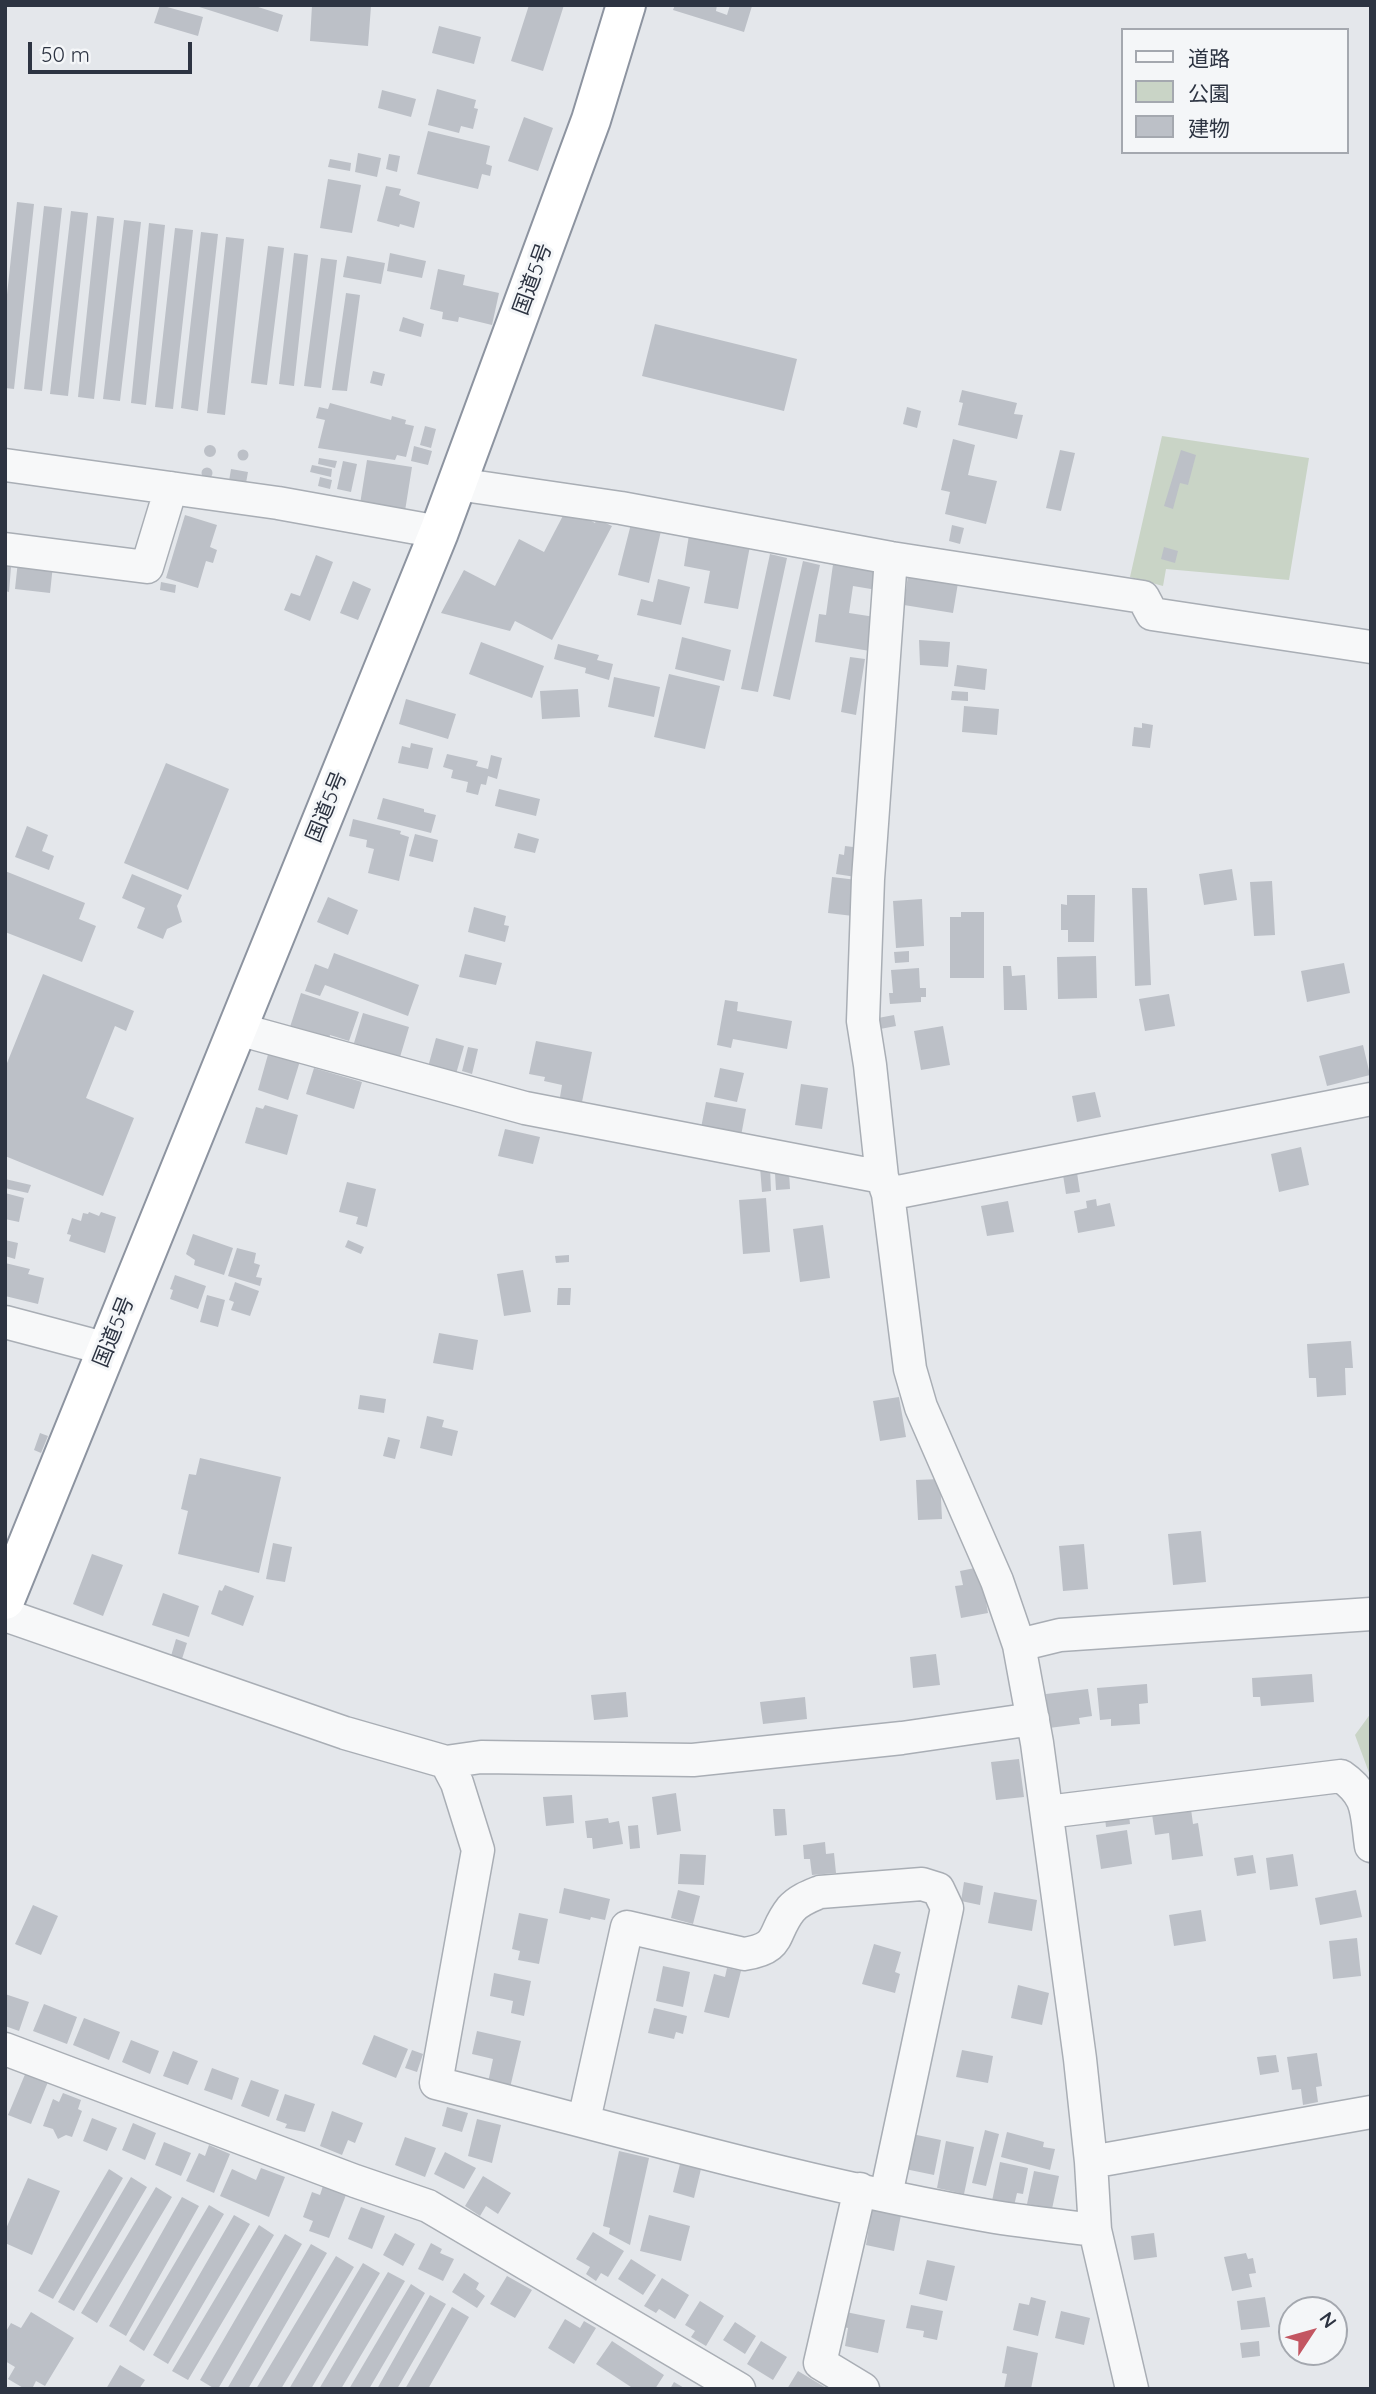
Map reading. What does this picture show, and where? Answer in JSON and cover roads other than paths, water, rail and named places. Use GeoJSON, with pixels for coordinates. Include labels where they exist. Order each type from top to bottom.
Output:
{"type":"FeatureCollection","features":[{"type":"Feature","properties":{"kind":"highway","name":"国道5号"},"geometry":{"type":"LineString","coordinates":[[5,1600],[18,1534],[107,1349],[439,532],[591,120],[626,5]]}},
{"type":"Feature","properties":{"kind":"street"},"geometry":{"type":"LineString","coordinates":[[5,465],[278,503],[439,532]]}},
{"type":"Feature","properties":{"kind":"street"},"geometry":{"type":"LineString","coordinates":[[457,484],[621,508],[891,558],[1143,597],[1152,614],[1371,647]]}},
{"type":"Feature","properties":{"kind":"street"},"geometry":{"type":"LineString","coordinates":[[5,550],[147,567],[171,488]]}},
{"type":"Feature","properties":{"kind":"street"},"geometry":{"type":"LineString","coordinates":[[891,558],[867,879],[863,1021],[910,1370],[921,1407],[997,1581],[1019,1645],[1047,1812],[1091,2162],[1095,2230],[1132,2389]]}},
{"type":"Feature","properties":{"kind":"street"},"geometry":{"type":"LineString","coordinates":[[238,1029],[525,1108],[885,1185],[1371,1099]]}},
{"type":"Feature","properties":{"kind":"street"},"geometry":{"type":"LineString","coordinates":[[5,1322],[107,1349]]}},
{"type":"Feature","properties":{"kind":"street"},"geometry":{"type":"LineString","coordinates":[[1019,1645],[1060,1635],[1371,1614]]}},
{"type":"Feature","properties":{"kind":"street"},"geometry":{"type":"LineString","coordinates":[[5,1615],[345,1733],[446,1762],[481,1757],[693,1760],[902,1738],[1033,1719]]}},
{"type":"Feature","properties":{"kind":"street"},"geometry":{"type":"LineString","coordinates":[[446,1762],[457,1783],[478,1850],[436,2083],[722,2157],[873,2192],[995,2217],[1095,2230]]}},
{"type":"Feature","properties":{"kind":"street"},"geometry":{"type":"LineString","coordinates":[[1047,1812],[1341,1776],[1356,1786],[1365,1801],[1371,1846]]}},
{"type":"Feature","properties":{"kind":"street"},"geometry":{"type":"LineString","coordinates":[[584,2120],[627,1927],[744,1954],[763,1951],[773,1942],[791,1909],[805,1898],[821,1892],[922,1884],[938,1889],[947,1908],[873,2192],[820,2363],[863,2389]]}},
{"type":"Feature","properties":{"kind":"street"},"geometry":{"type":"LineString","coordinates":[[5,2049],[428,2206],[739,2389]]}},
{"type":"Feature","properties":{"kind":"street"},"geometry":{"type":"LineString","coordinates":[[1091,2162],[1371,2112]]}}]}
